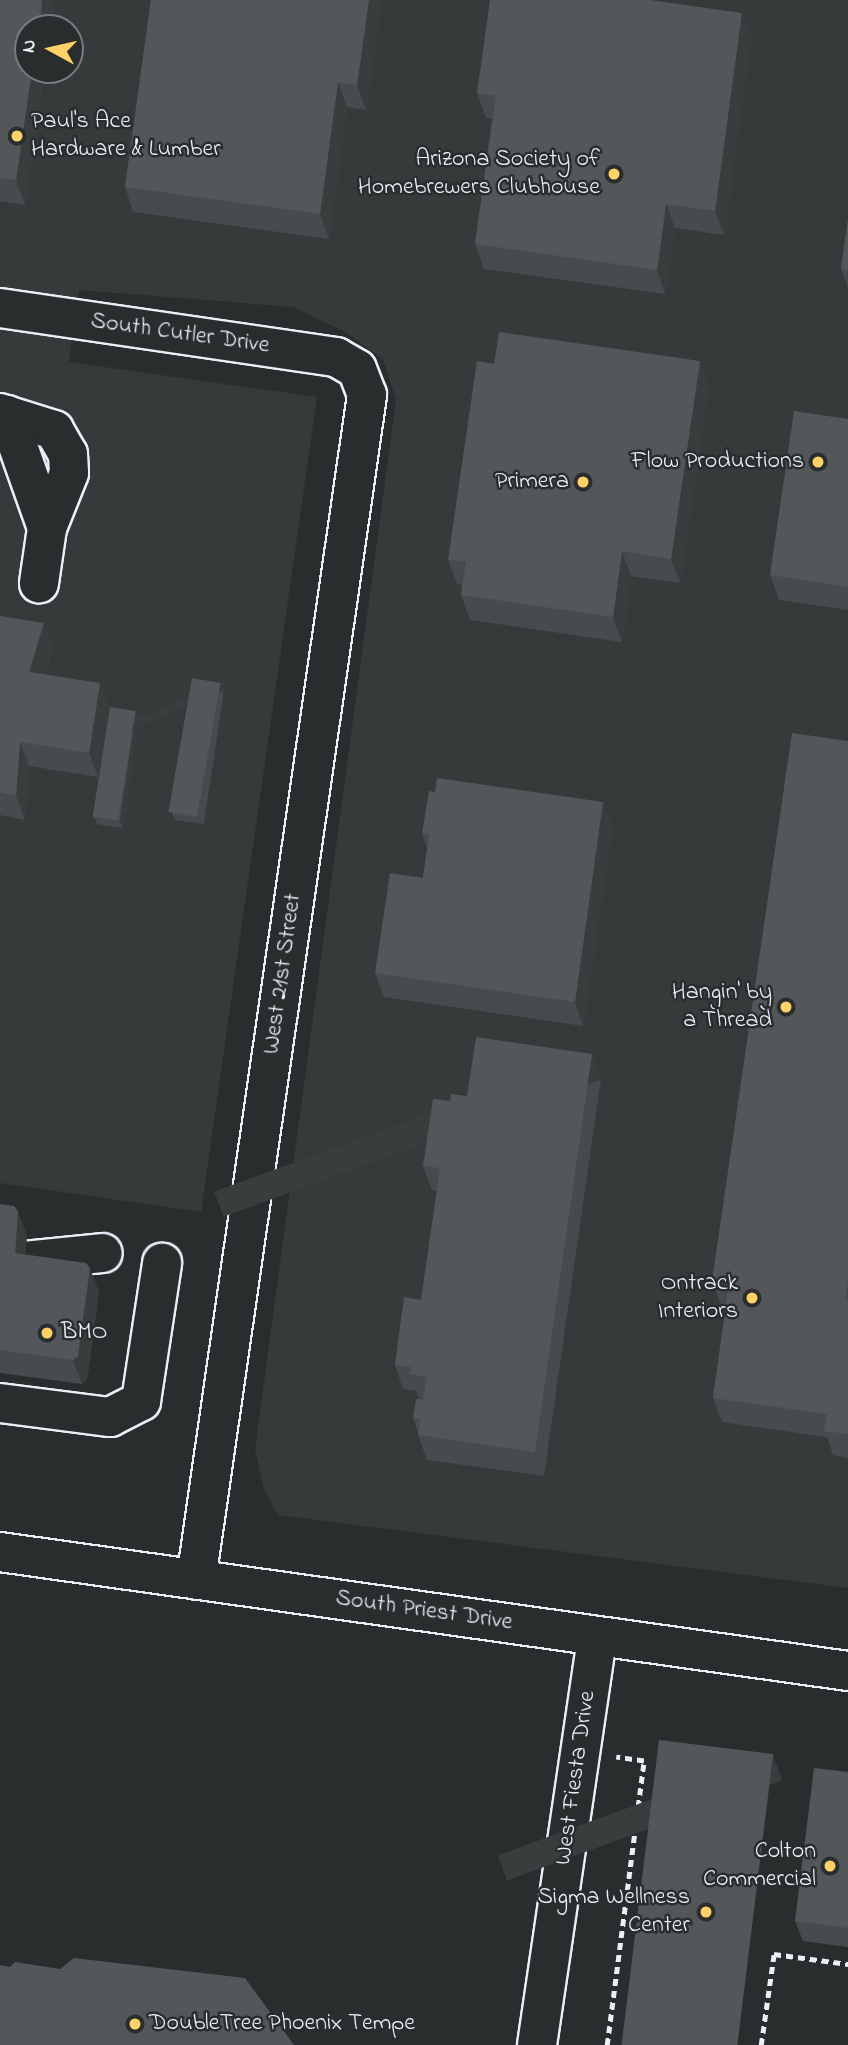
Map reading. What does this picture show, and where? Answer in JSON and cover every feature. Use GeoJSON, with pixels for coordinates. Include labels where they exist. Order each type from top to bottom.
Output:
{"type":"FeatureCollection","features":[{"type":"Feature","properties":{"kind":"street","name":"South Cutler Drive"},"geometry":{"type":"LineString","coordinates":[[0,307],[336,357],[357,369]]}},
{"type":"Feature","properties":{"kind":"street","name":"West 21st Street"},"geometry":{"type":"LineString","coordinates":[[195,1580],[367,395],[357,369]]}},
{"type":"Feature","properties":{"kind":"street"},"geometry":{"type":"LineString","coordinates":[[3,414],[54,430],[68,454],[62,498],[47,528],[40,583]]}},
{"type":"Feature","properties":{"kind":"street"},"geometry":{"type":"LineString","coordinates":[[23,1261],[103,1253]]}},
{"type":"Feature","properties":{"kind":"street"},"geometry":{"type":"LineString","coordinates":[[0,1403],[110,1417],[141,1401],[162,1263]]}},
{"type":"Feature","properties":{"kind":"street","name":"South Priest Drive"},"geometry":{"type":"LineString","coordinates":[[0,1552],[848,1671]]}},
{"type":"Feature","properties":{"kind":"street","name":"West Fiesta Drive"},"geometry":{"type":"LineString","coordinates":[[537,2045],[597,1637]]}},
{"type":"Feature","properties":{"kind":"path"},"geometry":{"type":"LineString","coordinates":[[607,2045],[644,1761],[615,1757]]}},
{"type":"Feature","properties":{"kind":"path"},"geometry":{"type":"LineString","coordinates":[[761,2045],[774,1954],[848,1965]]}},
{"type":"Feature","properties":{"kind":"shaded area"},"geometry":{"type":"Polygon","coordinates":[[[0,0],[848,0],[848,1588],[278,1515],[264,1490],[255,1449],[396,400],[383,359],[345,332],[293,307],[79,290],[69,362],[317,397],[201,1212],[0,1183],[0,0]]]}},
{"type":"Feature","properties":{"kind":"building"},"geometry":{"type":"Polygon","coordinates":[[[0,0],[42,0],[40,14],[14,14],[14,84],[30,84],[16,180],[0,178],[0,0]]]}},
{"type":"Feature","properties":{"kind":"building"},"geometry":{"type":"Polygon","coordinates":[[[151,0],[369,0],[357,85],[338,82],[320,214],[125,187],[151,0]]]}},
{"type":"Feature","properties":{"kind":"building","name":"Arizona Society of Homebrewers Clubhouse"},"geometry":{"type":"Polygon","coordinates":[[[490,0],[650,0],[742,13],[715,211],[666,204],[657,270],[475,244],[496,96],[477,93],[490,0]]]}},
{"type":"Feature","properties":{"kind":"building"},"geometry":{"type":"Polygon","coordinates":[[[848,219],[848,270],[841,269],[848,219]]]}},
{"type":"Feature","properties":{"kind":"building","name":"Primera"},"geometry":{"type":"Polygon","coordinates":[[[499,332],[700,361],[671,559],[622,551],[613,617],[461,595],[466,562],[448,560],[477,361],[494,364],[499,332]]]}},
{"type":"Feature","properties":{"kind":"building"},"geometry":{"type":"Polygon","coordinates":[[[794,411],[848,419],[848,587],[770,575],[794,411]]]}},
{"type":"Feature","properties":{"kind":"building"},"geometry":{"type":"Polygon","coordinates":[[[0,616],[44,623],[29,672],[100,683],[89,753],[20,742],[16,795],[0,792],[0,616]]]}},
{"type":"Feature","properties":{"kind":"building"},"geometry":{"type":"Polygon","coordinates":[[[192,678],[221,683],[197,817],[168,812],[192,678]]]}},
{"type":"Feature","properties":{"kind":"building"},"geometry":{"type":"Polygon","coordinates":[[[110,707],[136,711],[118,821],[93,817],[110,707]]]}},
{"type":"Feature","properties":{"kind":"building"},"geometry":{"type":"Polygon","coordinates":[[[792,733],[848,741],[848,1282],[845,1300],[848,1300],[848,1434],[824,1431],[827,1414],[713,1398],[729,1283],[712,1281],[792,733]]]}},
{"type":"Feature","properties":{"kind":"building"},"geometry":{"type":"Polygon","coordinates":[[[437,778],[603,802],[575,1002],[375,973],[390,873],[423,878],[429,834],[422,833],[429,791],[435,792],[437,778]]]}},
{"type":"Feature","properties":{"kind":"building"},"geometry":{"type":"Polygon","coordinates":[[[476,1037],[592,1054],[535,1452],[418,1435],[420,1419],[413,1418],[416,1399],[423,1400],[427,1377],[410,1374],[411,1367],[395,1365],[404,1297],[421,1300],[440,1168],[423,1166],[433,1099],[450,1101],[451,1094],[467,1096],[476,1037]]]}},
{"type":"Feature","properties":{"kind":"building","name":"BMO"},"geometry":{"type":"Polygon","coordinates":[[[0,1204],[14,1206],[18,1211],[15,1253],[86,1263],[90,1268],[78,1356],[73,1360],[0,1350],[0,1204]]]}},
{"type":"Feature","properties":{"kind":"building","name":"Sigma Wellness Center"},"geometry":{"type":"Polygon","coordinates":[[[659,1740],[773,1754],[737,2045],[622,2045],[659,1740]]]}},
{"type":"Feature","properties":{"kind":"building","name":"Colton Commercial"},"geometry":{"type":"Polygon","coordinates":[[[814,1768],[848,1772],[848,1928],[795,1921],[814,1768]]]}},
{"type":"Feature","properties":{"kind":"building","name":"DoubleTree Phoenix Tempe"},"geometry":{"type":"Polygon","coordinates":[[[74,1958],[245,1978],[294,2045],[0,2045],[0,1965],[10,1967],[15,1962],[60,1969],[74,1958]]]}},
{"type":"Feature","properties":{"kind":"place","name":"Paul's Ace Hardware & Lumber"},"geometry":{"type":"Point","coordinates":[17,136]}},
{"type":"Feature","properties":{"kind":"place","name":"Arizona Society of Homebrewers Clubhouse"},"geometry":{"type":"Point","coordinates":[614,174]}},
{"type":"Feature","properties":{"kind":"place","name":"Flow Productions"},"geometry":{"type":"Point","coordinates":[818,462]}},
{"type":"Feature","properties":{"kind":"place","name":"Primera"},"geometry":{"type":"Point","coordinates":[583,482]}},
{"type":"Feature","properties":{"kind":"place","name":"Hangin' by a Thread"},"geometry":{"type":"Point","coordinates":[786,1007]}},
{"type":"Feature","properties":{"kind":"place","name":"Ontrack Interiors"},"geometry":{"type":"Point","coordinates":[752,1298]}},
{"type":"Feature","properties":{"kind":"place","name":"BMO"},"geometry":{"type":"Point","coordinates":[47,1333]}},
{"type":"Feature","properties":{"kind":"place","name":"Colton Commercial"},"geometry":{"type":"Point","coordinates":[830,1866]}},
{"type":"Feature","properties":{"kind":"place","name":"Sigma Wellness Center"},"geometry":{"type":"Point","coordinates":[706,1912]}},
{"type":"Feature","properties":{"kind":"place","name":"DoubleTree Phoenix Tempe"},"geometry":{"type":"Point","coordinates":[135,2024]}}]}
